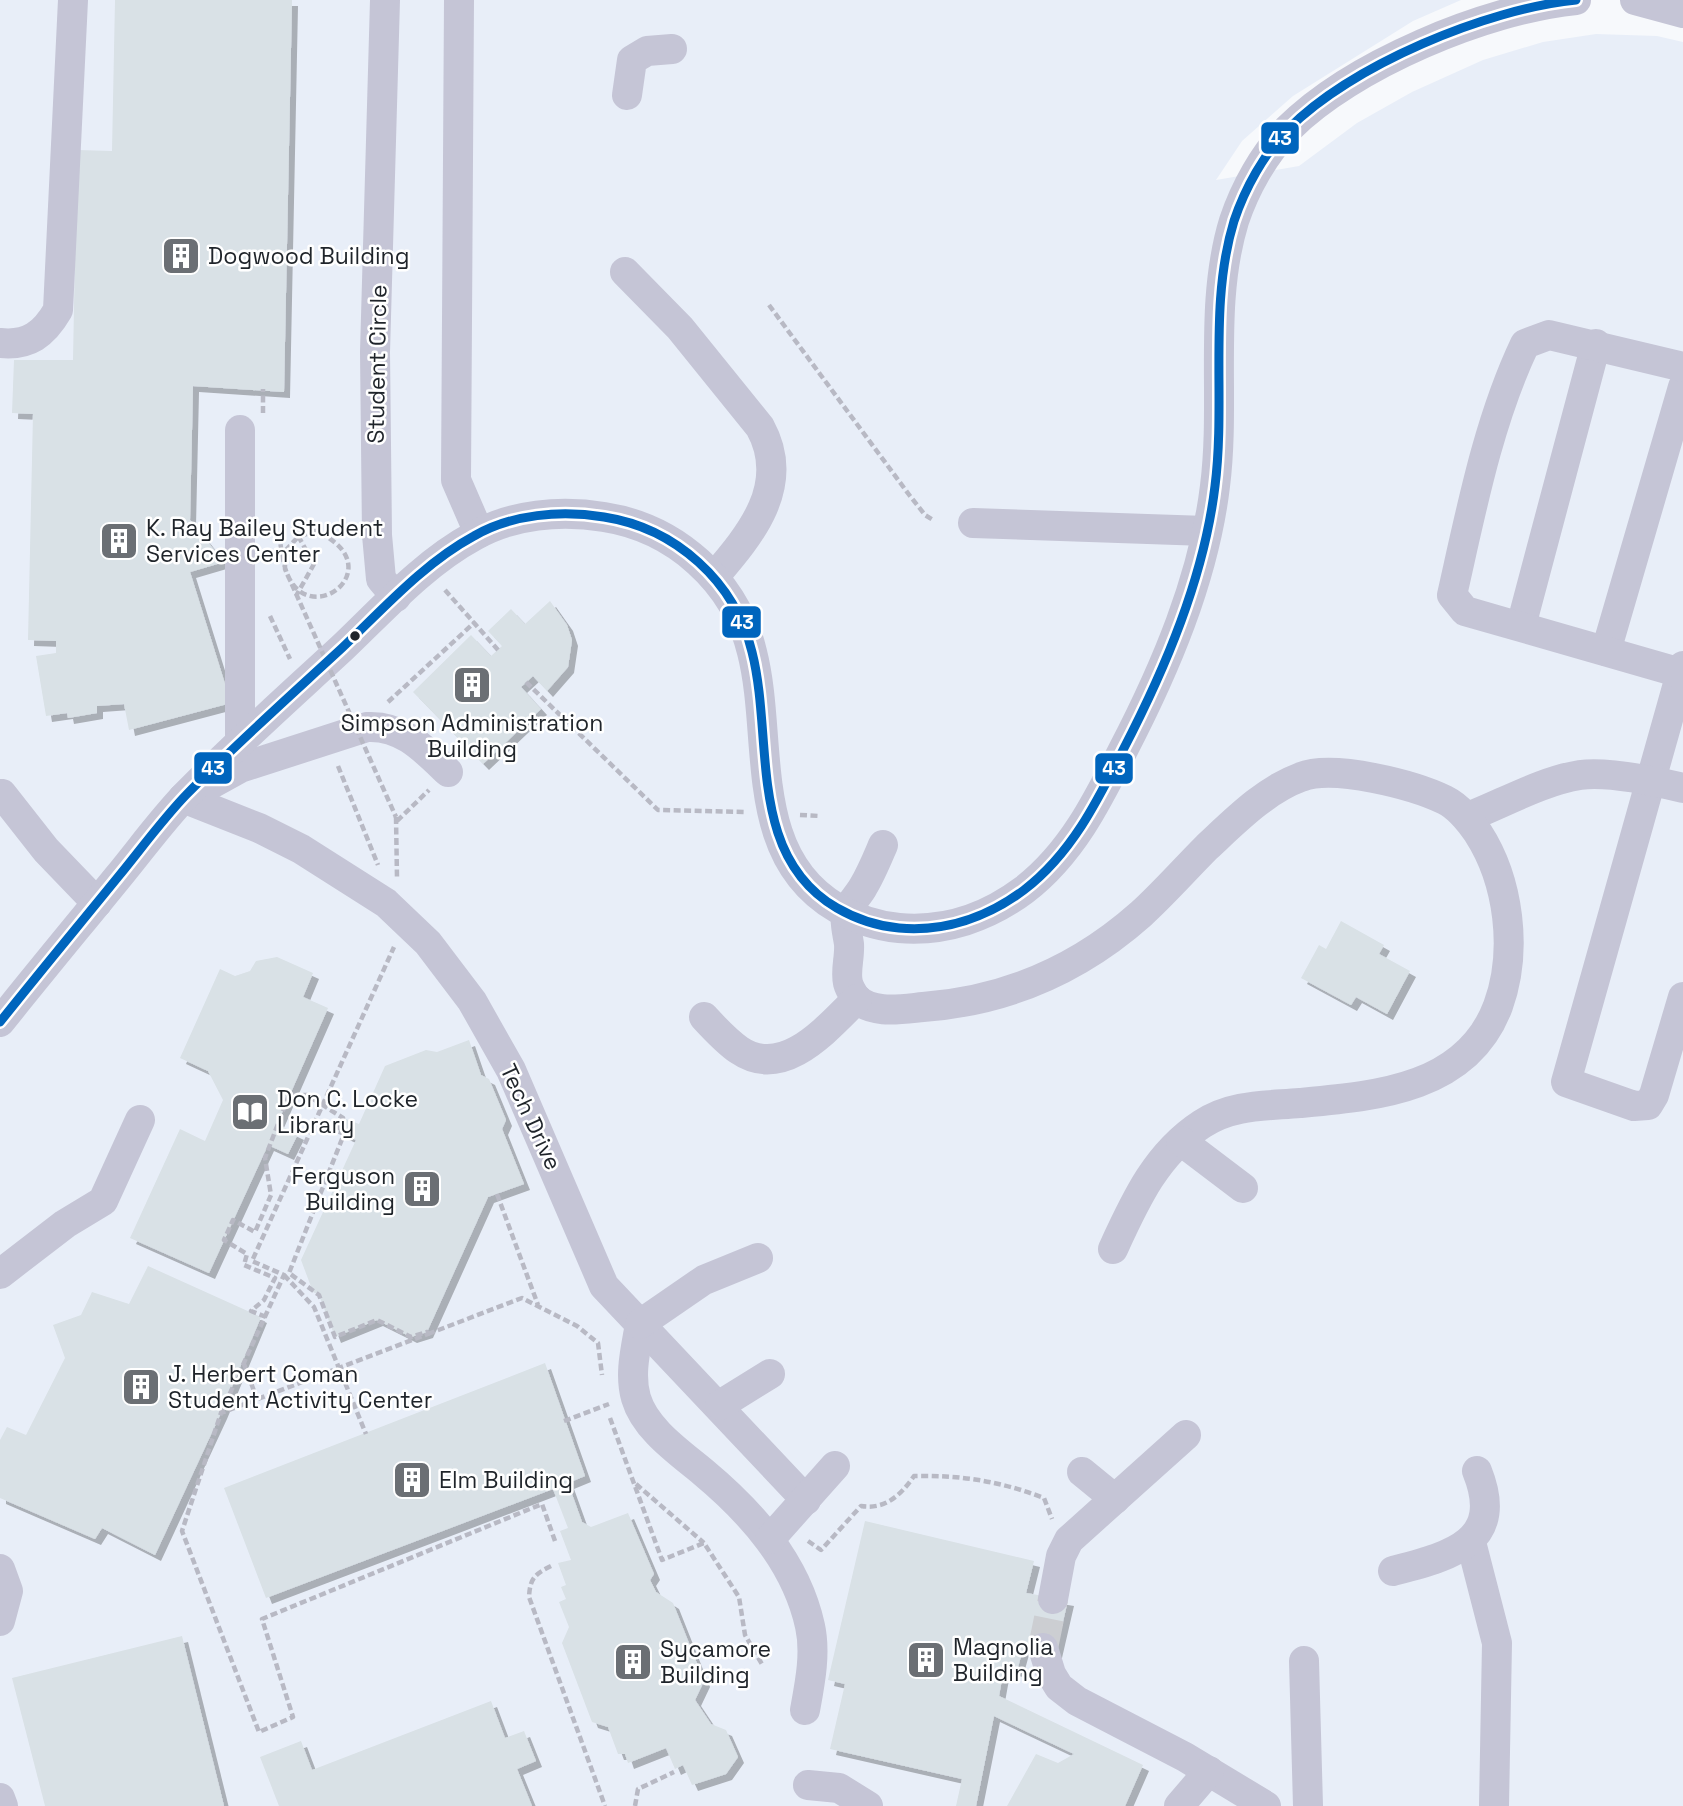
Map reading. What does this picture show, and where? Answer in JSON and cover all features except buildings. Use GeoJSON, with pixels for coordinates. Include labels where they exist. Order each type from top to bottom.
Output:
{"type":"FeatureCollection","features":[{"type":"Feature","properties":{"kind":"street"},"geometry":{"type":"LineString","coordinates":[[0,343],[19,345],[46,331],[58,310],[73,0]]}},
{"type":"Feature","properties":{"kind":"street","name":"Student Circle"},"geometry":{"type":"LineString","coordinates":[[386,0],[374,352],[377,535],[381,579],[396,597]]}},
{"type":"Feature","properties":{"kind":"street"},"geometry":{"type":"LineString","coordinates":[[459,0],[456,480],[479,533]]}},
{"type":"Feature","properties":{"kind":"street"},"geometry":{"type":"LineString","coordinates":[[0,1021],[183,798],[396,597],[426,570],[479,533],[542,515],[584,514],[621,520],[653,530],[683,549],[714,577],[735,608],[752,649],[768,792],[782,846],[800,877],[819,897],[846,913],[874,924],[905,929],[941,927],[983,916],[1025,890],[1080,832],[1140,718],[1174,640],[1206,531],[1215,488],[1221,292],[1234,221],[1259,166],[1287,131],[1324,99],[1370,70],[1486,19],[1541,4],[1576,0]]}},
{"type":"Feature","properties":{"kind":"street"},"geometry":{"type":"LineString","coordinates":[[1635,0],[1683,13]]}},
{"type":"Feature","properties":{"kind":"street"},"geometry":{"type":"LineString","coordinates":[[627,94],[632,60],[648,51],[672,49]]}},
{"type":"Feature","properties":{"kind":"street"},"geometry":{"type":"LineString","coordinates":[[625,272],[680,328],[760,427],[770,445],[772,470],[761,514],[742,545],[714,577]]}},
{"type":"Feature","properties":{"kind":"street"},"geometry":{"type":"LineString","coordinates":[[1683,368],[1596,344],[1549,335],[1525,344],[1504,393],[1487,451],[1452,595],[1465,611],[1606,651],[1682,669],[1566,1082],[1634,1106],[1648,1105],[1654,1095],[1683,997]]}},
{"type":"Feature","properties":{"kind":"street"},"geometry":{"type":"LineString","coordinates":[[1521,626],[1596,344]]}},
{"type":"Feature","properties":{"kind":"street"},"geometry":{"type":"LineString","coordinates":[[1606,651],[1683,387]]}},
{"type":"Feature","properties":{"kind":"street"},"geometry":{"type":"LineString","coordinates":[[240,429],[240,744]]}},
{"type":"Feature","properties":{"kind":"street"},"geometry":{"type":"LineString","coordinates":[[973,523],[1206,531]]}},
{"type":"Feature","properties":{"kind":"street"},"geometry":{"type":"LineString","coordinates":[[183,798],[240,768],[367,727],[384,726],[404,735],[422,746],[447,772]]}},
{"type":"Feature","properties":{"kind":"street"},"geometry":{"type":"LineString","coordinates":[[883,845],[865,884],[846,913],[849,987],[857,999],[883,1009],[954,1005],[1016,991],[1060,972],[1141,914],[1242,815],[1299,777],[1320,772],[1351,773],[1447,800],[1468,817],[1488,848],[1504,886],[1508,924],[1498,1005],[1482,1035],[1459,1061],[1433,1079],[1392,1089],[1340,1099],[1239,1109],[1203,1123],[1160,1161],[1139,1194],[1113,1249]]}},
{"type":"Feature","properties":{"kind":"street"},"geometry":{"type":"LineString","coordinates":[[1468,817],[1557,781],[1583,775],[1652,781],[1683,788]]}},
{"type":"Feature","properties":{"kind":"street"},"geometry":{"type":"LineString","coordinates":[[2,794],[46,850],[97,902]]}},
{"type":"Feature","properties":{"kind":"street","name":"Tech Drive"},"geometry":{"type":"LineString","coordinates":[[183,798],[259,828],[301,849],[357,883],[404,919],[428,943],[489,1028],[533,1115],[604,1286],[720,1405],[806,1500]]}},
{"type":"Feature","properties":{"kind":"street"},"geometry":{"type":"LineString","coordinates":[[704,1017],[740,1052],[753,1057],[788,1056],[811,1044],[857,999]]}},
{"type":"Feature","properties":{"kind":"street"},"geometry":{"type":"LineString","coordinates":[[0,1274],[65,1224],[103,1201],[140,1119]]}},
{"type":"Feature","properties":{"kind":"street"},"geometry":{"type":"LineString","coordinates":[[1181,1141],[1243,1188]]}},
{"type":"Feature","properties":{"kind":"street"},"geometry":{"type":"LineString","coordinates":[[758,1258],[704,1280],[639,1324],[632,1376],[636,1398],[646,1419],[680,1454],[733,1498],[770,1539],[793,1581],[810,1627],[811,1678],[805,1710]]}},
{"type":"Feature","properties":{"kind":"street"},"geometry":{"type":"LineString","coordinates":[[720,1405],[770,1374]]}},
{"type":"Feature","properties":{"kind":"street"},"geometry":{"type":"LineString","coordinates":[[1053,1599],[1061,1556],[1069,1540],[1186,1435]]}},
{"type":"Feature","properties":{"kind":"street"},"geometry":{"type":"LineString","coordinates":[[770,1539],[835,1466]]}},
{"type":"Feature","properties":{"kind":"street"},"geometry":{"type":"LineString","coordinates":[[1393,1571],[1437,1559],[1471,1542],[1481,1527],[1487,1507],[1477,1471]]}},
{"type":"Feature","properties":{"kind":"street"},"geometry":{"type":"LineString","coordinates":[[1082,1472],[1115,1499]]}},
{"type":"Feature","properties":{"kind":"street"},"geometry":{"type":"LineString","coordinates":[[1471,1542],[1497,1643],[1494,1806]]}},
{"type":"Feature","properties":{"kind":"street"},"geometry":{"type":"LineString","coordinates":[[0,1569],[8,1591],[0,1621]]}},
{"type":"Feature","properties":{"kind":"street"},"geometry":{"type":"LineString","coordinates":[[1043,1648],[1051,1674],[1059,1687],[1077,1701],[1209,1771],[1266,1806]]}},
{"type":"Feature","properties":{"kind":"street"},"geometry":{"type":"LineString","coordinates":[[1304,1661],[1308,1806]]}},
{"type":"Feature","properties":{"kind":"street"},"geometry":{"type":"LineString","coordinates":[[1179,1806],[1209,1771]]}},
{"type":"Feature","properties":{"kind":"street"},"geometry":{"type":"LineString","coordinates":[[808,1785],[839,1788],[868,1806]]}},
{"type":"Feature","properties":{"kind":"street"},"geometry":{"type":"LineString","coordinates":[[0,1798],[3,1806]]}},
{"type":"Feature","properties":{"kind":"path"},"geometry":{"type":"LineString","coordinates":[[769,306],[910,496],[925,515],[933,520]]}},
{"type":"Feature","properties":{"kind":"path"},"geometry":{"type":"LineString","coordinates":[[293,527],[314,564],[296,596]]}},
{"type":"Feature","properties":{"kind":"path"},"geometry":{"type":"LineString","coordinates":[[279,534],[282,561],[286,569],[289,576],[298,590],[310,595],[325,596],[338,589],[347,578],[349,565],[338,541],[315,531],[298,537],[285,551],[285,560],[285,569],[296,596],[397,819],[397,880]]}},
{"type":"Feature","properties":{"kind":"path"},"geometry":{"type":"LineString","coordinates":[[426,570],[498,650]]}},
{"type":"Feature","properties":{"kind":"path"},"geometry":{"type":"LineString","coordinates":[[387,704],[475,622]]}},
{"type":"Feature","properties":{"kind":"path"},"geometry":{"type":"LineString","coordinates":[[526,682],[658,810],[748,812]]}},
{"type":"Feature","properties":{"kind":"path"},"geometry":{"type":"LineString","coordinates":[[397,819],[416,802]]}},
{"type":"Feature","properties":{"kind":"path"},"geometry":{"type":"LineString","coordinates":[[366,1434],[314,1307],[284,1275],[252,1261],[325,1104],[404,919]]}},
{"type":"Feature","properties":{"kind":"path"},"geometry":{"type":"LineString","coordinates":[[266,1317],[251,1311],[264,1300],[275,1278],[244,1265],[247,1254],[224,1240],[233,1220],[255,1232],[271,1195],[265,1158],[289,1095],[307,1095],[325,1104],[343,1118],[337,1131],[344,1134],[289,1273],[319,1295],[335,1337],[377,1320],[411,1337],[427,1332],[428,1334]]}},
{"type":"Feature","properties":{"kind":"path"},"geometry":{"type":"LineString","coordinates":[[497,1194],[538,1306]]}},
{"type":"Feature","properties":{"kind":"path"},"geometry":{"type":"LineString","coordinates":[[284,1275],[221,1413],[182,1531],[259,1732],[293,1717],[262,1619],[542,1504],[555,1541]]}},
{"type":"Feature","properties":{"kind":"path"},"geometry":{"type":"LineString","coordinates":[[221,1413],[522,1298],[577,1326],[598,1343],[602,1380]]}},
{"type":"Feature","properties":{"kind":"path"},"geometry":{"type":"LineString","coordinates":[[244,1364],[257,1399]]}},
{"type":"Feature","properties":{"kind":"path"},"geometry":{"type":"LineString","coordinates":[[604,1393],[662,1560],[704,1543]]}},
{"type":"Feature","properties":{"kind":"path"},"geometry":{"type":"LineString","coordinates":[[808,1541],[821,1550],[861,1506],[873,1508],[894,1499],[914,1476],[969,1477],[1011,1486],[1044,1498],[1054,1532]]}},
{"type":"Feature","properties":{"kind":"path"},"geometry":{"type":"LineString","coordinates":[[634,1481],[704,1543],[739,1597],[745,1635],[763,1665]]}},
{"type":"Feature","properties":{"kind":"path"},"geometry":{"type":"LineString","coordinates":[[551,1566],[531,1580],[529,1597],[605,1806]]}},
{"type":"Feature","properties":{"kind":"path"},"geometry":{"type":"LineString","coordinates":[[635,1806],[638,1789],[674,1772]]}},
{"type":"Feature","properties":{"kind":"shaded area"},"geometry":{"type":"Polygon","coordinates":[[[0,0],[1461,0],[1413,21],[1293,96],[1242,141],[1216,180],[1299,166],[1357,123],[1412,92],[1483,60],[1543,42],[1596,34],[1657,36],[1683,42],[1683,1806],[0,1806],[0,0]]]}},
{"type":"Feature","properties":{"kind":"tunnel"},"geometry":{"type":"LineString","coordinates":[[1043,1648],[1053,1599]]}},
{"type":"Feature","properties":{"kind":"transit line","name":"43"},"geometry":{"type":"LineString","coordinates":[[0,1022],[186,795],[438,559],[474,536],[520,518],[571,514],[630,523],[678,546],[716,581],[732,602],[744,626],[752,652],[769,792],[776,826],[788,858],[808,885],[837,908],[875,924],[916,929],[965,921],[1010,900],[1041,876],[1056,860],[1093,808],[1154,688],[1181,622],[1202,555],[1215,486],[1219,420],[1219,319],[1226,253],[1238,209],[1263,160],[1288,129],[1315,105],[1384,62],[1462,28],[1502,15],[1576,0]]}},
{"type":"Feature","properties":{"kind":"place","name":"Dogwood Building"},"geometry":{"type":"Point","coordinates":[181,256]}},
{"type":"Feature","properties":{"kind":"place","name":"K. Ray Bailey Student Services Center"},"geometry":{"type":"Point","coordinates":[119,541]}},
{"type":"Feature","properties":{"kind":"place","name":"Simpson Administration Building"},"geometry":{"type":"Point","coordinates":[472,685]}},
{"type":"Feature","properties":{"kind":"place","name":"Don C. Locke Library"},"geometry":{"type":"Point","coordinates":[250,1112]}},
{"type":"Feature","properties":{"kind":"place","name":"Ferguson Building"},"geometry":{"type":"Point","coordinates":[422,1189]}},
{"type":"Feature","properties":{"kind":"place","name":"J. Herbert Coman Student Activity Center"},"geometry":{"type":"Point","coordinates":[141,1387]}},
{"type":"Feature","properties":{"kind":"place","name":"Elm Building"},"geometry":{"type":"Point","coordinates":[412,1480]}},
{"type":"Feature","properties":{"kind":"place","name":"Magnolia Building"},"geometry":{"type":"Point","coordinates":[926,1660]}},
{"type":"Feature","properties":{"kind":"place","name":"Sycamore Building"},"geometry":{"type":"Point","coordinates":[633,1662]}}]}
